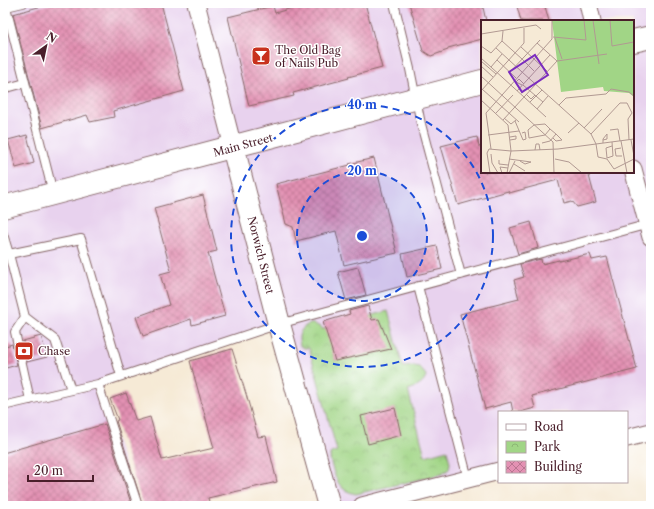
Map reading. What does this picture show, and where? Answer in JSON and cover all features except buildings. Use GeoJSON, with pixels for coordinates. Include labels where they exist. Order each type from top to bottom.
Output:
{"type":"FeatureCollection","features":[{"type":"Feature","properties":{"kind":"main road"},"geometry":{"type":"LineString","coordinates":[[634,41],[651,37]]}},
{"type":"Feature","properties":{"kind":"main road","name":"Main Street"},"geometry":{"type":"LineString","coordinates":[[3,207],[481,81]]}},
{"type":"Feature","properties":{"kind":"main road","name":"Norwich Street"},"geometry":{"type":"LineString","coordinates":[[233,147],[279,324],[329,506]]}},
{"type":"Feature","properties":{"kind":"street","name":"Norwich Street"},"geometry":{"type":"LineString","coordinates":[[196,3],[233,147]]}},
{"type":"Feature","properties":{"kind":"street"},"geometry":{"type":"LineString","coordinates":[[588,3],[592,20]]}},
{"type":"Feature","properties":{"kind":"street"},"geometry":{"type":"LineString","coordinates":[[634,173],[650,228]]}},
{"type":"Feature","properties":{"kind":"street"},"geometry":{"type":"LineString","coordinates":[[628,438],[651,432]]}},
{"type":"Feature","properties":{"kind":"street"},"geometry":{"type":"LineString","coordinates":[[362,506],[498,470]]}},
{"type":"Feature","properties":{"kind":"lane"},"geometry":{"type":"LineString","coordinates":[[22,3],[6,5],[53,194]]}},
{"type":"Feature","properties":{"kind":"lane"},"geometry":{"type":"LineString","coordinates":[[394,3],[410,69],[421,124],[461,275]]}},
{"type":"Feature","properties":{"kind":"lane"},"geometry":{"type":"LineString","coordinates":[[3,89],[25,83]]}},
{"type":"Feature","properties":{"kind":"lane"},"geometry":{"type":"LineString","coordinates":[[3,406],[98,384],[279,324],[418,286],[650,228]]}},
{"type":"Feature","properties":{"kind":"lane"},"geometry":{"type":"LineString","coordinates":[[3,234],[25,318],[55,340],[71,390]]}},
{"type":"Feature","properties":{"kind":"lane"},"geometry":{"type":"LineString","coordinates":[[9,254],[81,239],[121,376]]}},
{"type":"Feature","properties":{"kind":"lane"},"geometry":{"type":"LineString","coordinates":[[418,286],[468,479]]}},
{"type":"Feature","properties":{"kind":"lane"},"geometry":{"type":"LineString","coordinates":[[25,318],[15,332],[30,400]]}},
{"type":"Feature","properties":{"kind":"lane"},"geometry":{"type":"LineString","coordinates":[[98,384],[138,506]]}},
{"type":"Feature","properties":{"kind":"shaded area"},"geometry":{"type":"Polygon","coordinates":[[[3,3],[651,3],[651,431],[628,437],[628,411],[498,411],[498,471],[362,506],[329,506],[279,324],[98,384],[138,506],[3,506],[3,3]]]}},
{"type":"Feature","properties":{"kind":"green space"},"geometry":{"type":"Polygon","coordinates":[[[388,311],[403,367],[419,367],[426,375],[422,383],[417,387],[408,390],[425,456],[447,450],[450,463],[449,469],[442,474],[356,494],[343,489],[338,483],[335,475],[330,454],[337,451],[309,348],[300,346],[299,336],[305,326],[311,324],[317,325],[323,329],[388,311]]]}},
{"type":"Feature","properties":{"kind":"place","name":"The Old Bag of Nails Pub"},"geometry":{"type":"Point","coordinates":[261,56]}},
{"type":"Feature","properties":{"kind":"place","name":"Chase"},"geometry":{"type":"Point","coordinates":[24,351]}}]}
